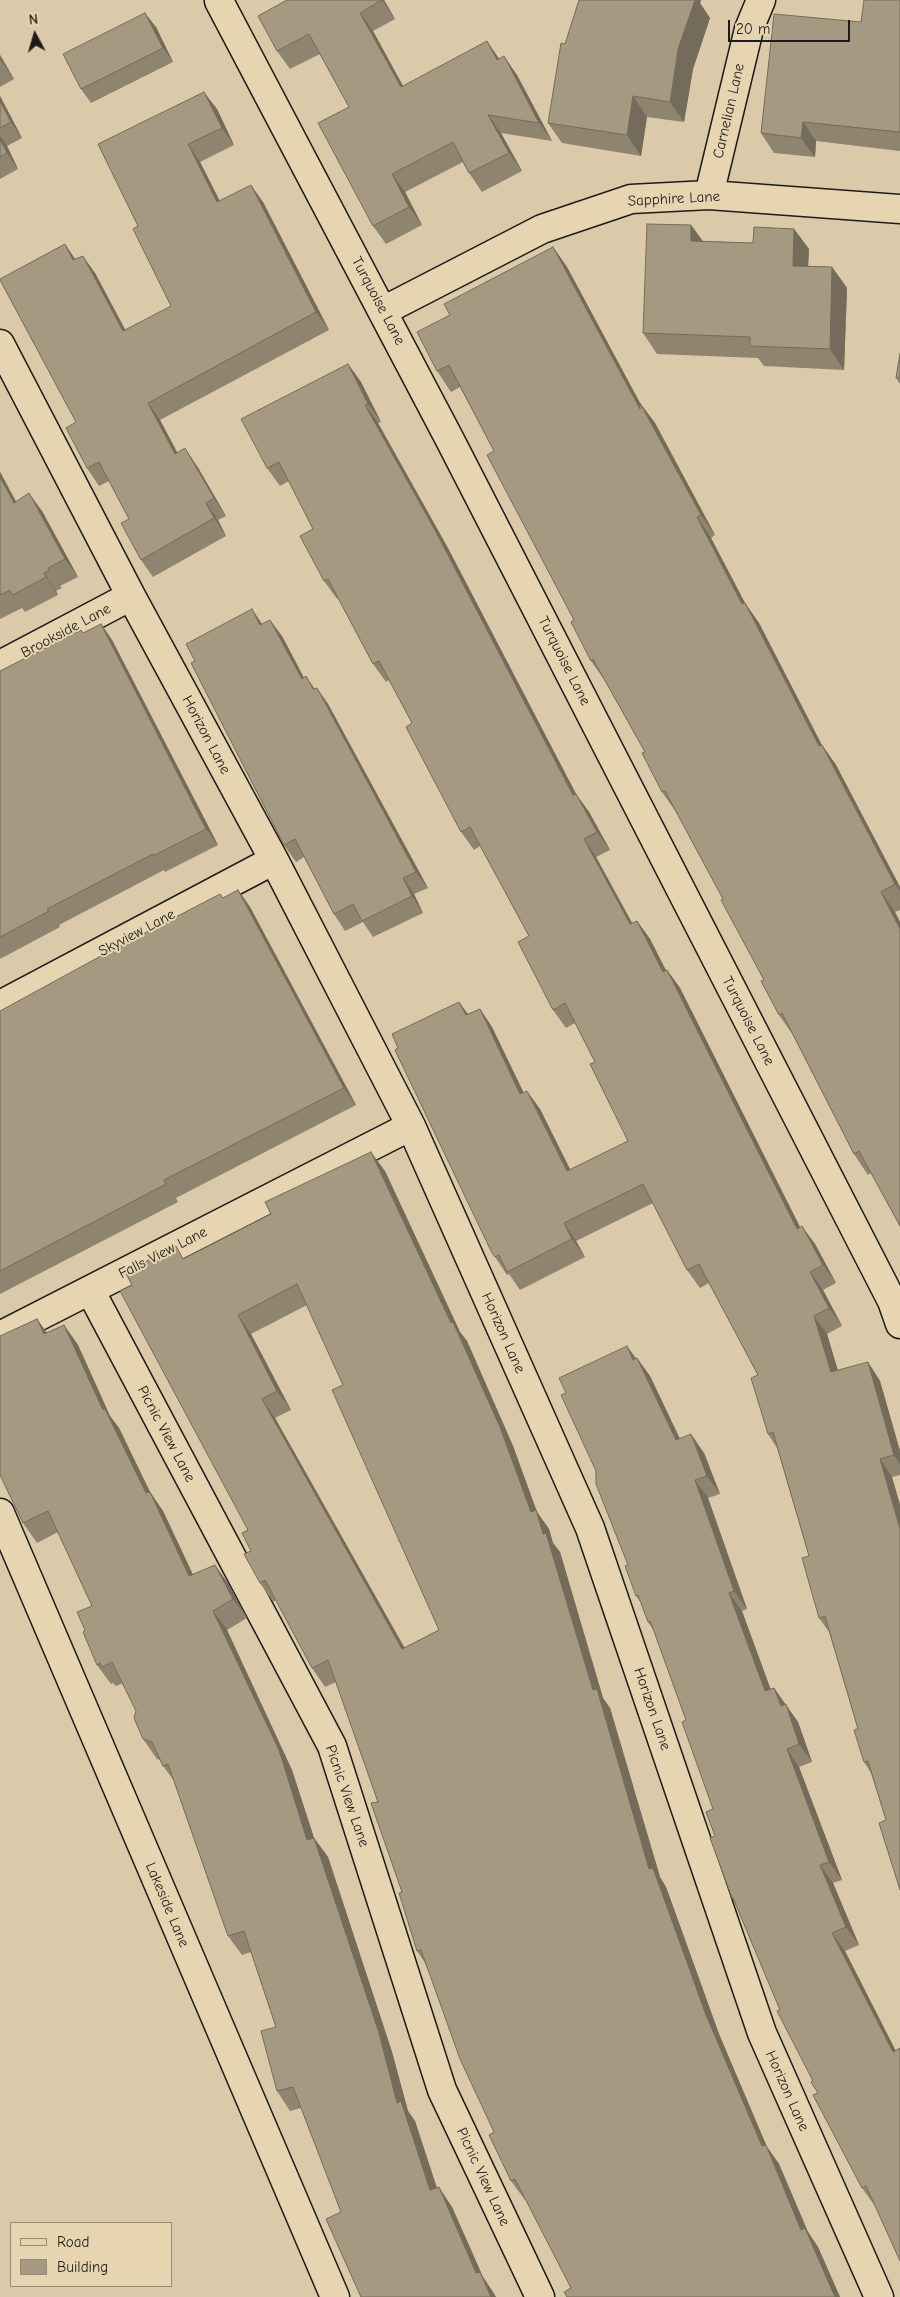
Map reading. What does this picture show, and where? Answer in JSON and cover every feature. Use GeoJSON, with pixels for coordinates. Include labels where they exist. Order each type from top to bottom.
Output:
{"type":"FeatureCollection","features":[{"type":"Feature","properties":{"kind":"street","name":"Carnelian Lane"},"geometry":{"type":"LineString","coordinates":[[709,195],[749,29],[761,0]]}},
{"type":"Feature","properties":{"kind":"street","name":"Turquoise Lane"},"geometry":{"type":"LineString","coordinates":[[218,2],[383,311],[892,1301],[900,1324]]}},
{"type":"Feature","properties":{"kind":"street","name":"Sapphire Lane"},"geometry":{"type":"LineString","coordinates":[[383,311],[542,229],[630,199],[709,195],[900,209]]}},
{"type":"Feature","properties":{"kind":"street","name":"Horizon Lane"},"geometry":{"type":"LineString","coordinates":[[0,344],[131,596],[274,860],[411,1126],[590,1528],[762,2033],[879,2297]]}},
{"type":"Feature","properties":{"kind":"street","name":"Brookside Lane"},"geometry":{"type":"LineString","coordinates":[[0,665],[131,596]]}},
{"type":"Feature","properties":{"kind":"street","name":"Skyview Lane"},"geometry":{"type":"LineString","coordinates":[[0,1005],[274,860]]}},
{"type":"Feature","properties":{"kind":"street","name":"Falls View Lane"},"geometry":{"type":"LineString","coordinates":[[0,1336],[411,1126]]}},
{"type":"Feature","properties":{"kind":"street","name":"Picnic View Lane"},"geometry":{"type":"LineString","coordinates":[[90,1290],[332,1746],[442,2090],[540,2297]]}},
{"type":"Feature","properties":{"kind":"street","name":"Lakeside Lane"},"geometry":{"type":"LineString","coordinates":[[0,1513],[335,2297]]}},
{"type":"Feature","properties":{"kind":"building"},"geometry":{"type":"Polygon","coordinates":[[[287,0],[382,0],[360,13],[401,87],[487,41],[497,60],[504,56],[539,123],[488,115],[509,153],[469,173],[453,142],[392,174],[409,207],[373,226],[318,123],[349,107],[309,34],[277,51],[258,16],[287,0]]]}},
{"type":"Feature","properties":{"kind":"building"},"geometry":{"type":"Polygon","coordinates":[[[579,0],[695,0],[678,49],[670,102],[633,96],[627,135],[548,123],[561,43],[565,44],[579,0]]]}},
{"type":"Feature","properties":{"kind":"building"},"geometry":{"type":"Polygon","coordinates":[[[864,0],[900,0],[900,132],[803,122],[801,138],[761,133],[774,14],[861,22],[864,0]]]}},
{"type":"Feature","properties":{"kind":"building"},"geometry":{"type":"Polygon","coordinates":[[[145,13],[163,48],[81,89],[63,54],[145,13]]]}},
{"type":"Feature","properties":{"kind":"building"},"geometry":{"type":"Polygon","coordinates":[[[204,92],[222,128],[188,144],[217,202],[251,185],[316,312],[148,403],[175,454],[185,448],[214,498],[206,503],[214,518],[141,560],[121,523],[129,519],[99,462],[87,468],[66,428],[76,422],[0,279],[65,244],[73,260],[83,256],[123,331],[171,306],[133,229],[138,226],[98,144],[204,92]]]}},
{"type":"Feature","properties":{"kind":"building"},"geometry":{"type":"Polygon","coordinates":[[[0,101],[11,122],[0,128],[0,101]]]}},
{"type":"Feature","properties":{"kind":"building"},"geometry":{"type":"Polygon","coordinates":[[[0,139],[7,153],[0,157],[0,139]]]}},
{"type":"Feature","properties":{"kind":"building"},"geometry":{"type":"Polygon","coordinates":[[[647,224],[691,225],[691,241],[753,243],[754,227],[794,229],[793,266],[832,267],[830,349],[750,346],[750,337],[643,333],[647,224]]]}},
{"type":"Feature","properties":{"kind":"building"},"geometry":{"type":"Polygon","coordinates":[[[553,247],[640,409],[640,403],[701,515],[697,517],[742,604],[745,603],[819,746],[822,745],[895,884],[881,892],[900,929],[900,1226],[859,1151],[854,1154],[782,1013],[779,1015],[761,981],[764,980],[721,900],[723,899],[665,791],[662,792],[642,753],[645,752],[593,659],[591,661],[571,622],[574,620],[487,455],[494,451],[449,365],[437,371],[417,332],[450,315],[444,304],[553,247]]]}},
{"type":"Feature","properties":{"kind":"building"},"geometry":{"type":"Polygon","coordinates":[[[900,354],[900,378],[896,378],[900,354]]]}},
{"type":"Feature","properties":{"kind":"building"},"geometry":{"type":"Polygon","coordinates":[[[348,364],[368,404],[365,405],[436,532],[573,795],[576,794],[597,832],[584,839],[630,924],[637,921],[663,972],[667,970],[797,1229],[802,1226],[823,1265],[810,1272],[829,1308],[814,1316],[831,1372],[868,1362],[894,1455],[880,1459],[900,1529],[900,1890],[879,1823],[886,1820],[868,1761],[864,1762],[854,1730],[858,1729],[825,1616],[819,1618],[802,1558],[809,1556],[773,1432],[768,1434],[751,1378],[758,1375],[699,1264],[687,1270],[643,1184],[564,1223],[572,1239],[507,1272],[499,1255],[495,1257],[492,1253],[395,1050],[398,1048],[392,1034],[459,1002],[466,1015],[480,1009],[520,1094],[527,1091],[567,1171],[628,1141],[590,1064],[595,1062],[565,1003],[553,1010],[518,942],[529,936],[470,827],[461,832],[406,727],[412,723],[379,661],[373,664],[328,579],[324,581],[300,536],[313,529],[279,462],[267,468],[241,419],[348,364]]]}},
{"type":"Feature","properties":{"kind":"building"},"geometry":{"type":"Polygon","coordinates":[[[0,477],[14,503],[29,493],[65,559],[48,568],[49,570],[44,573],[46,577],[13,595],[10,590],[0,595],[0,477]]]}},
{"type":"Feature","properties":{"kind":"building"},"geometry":{"type":"Polygon","coordinates":[[[252,609],[260,625],[270,620],[302,679],[306,676],[313,689],[317,688],[416,872],[403,878],[412,896],[362,921],[353,904],[334,914],[295,839],[284,845],[191,663],[195,661],[186,644],[252,609]]]}},
{"type":"Feature","properties":{"kind":"building"},"geometry":{"type":"Polygon","coordinates":[[[101,624],[206,829],[47,909],[49,911],[0,937],[0,671],[81,630],[83,633],[101,624]]]}},
{"type":"Feature","properties":{"kind":"building"},"geometry":{"type":"Polygon","coordinates":[[[238,890],[344,1088],[164,1180],[166,1184],[0,1271],[0,1011],[220,894],[223,898],[238,890]]]}},
{"type":"Feature","properties":{"kind":"building"},"geometry":{"type":"Polygon","coordinates":[[[371,1152],[451,1323],[453,1322],[500,1427],[531,1512],[536,1510],[543,1534],[546,1533],[593,1690],[597,1689],[649,1869],[653,1868],[706,2015],[762,2146],[766,2145],[801,2230],[805,2228],[835,2297],[567,2297],[564,2292],[571,2288],[515,2179],[511,2181],[489,2135],[494,2132],[460,2059],[421,1950],[417,1951],[399,1893],[402,1892],[371,1803],[378,1802],[328,1660],[312,1668],[265,1580],[260,1583],[244,1554],[251,1551],[242,1533],[248,1530],[120,1291],[132,1285],[125,1272],[176,1246],[183,1259],[271,1214],[265,1202],[371,1152]],[[297,1284],[238,1315],[277,1391],[262,1399],[402,1649],[439,1630],[332,1390],[343,1385],[297,1284]]]}},
{"type":"Feature","properties":{"kind":"building"},"geometry":{"type":"Polygon","coordinates":[[[37,1319],[44,1334],[64,1325],[103,1410],[105,1409],[146,1493],[150,1492],[189,1576],[215,1565],[233,1599],[213,1611],[279,1750],[307,1840],[314,1838],[379,2033],[397,2103],[401,2101],[430,2190],[439,2187],[476,2273],[480,2272],[491,2297],[361,2297],[326,2219],[341,2212],[293,2087],[277,2091],[261,2031],[276,2027],[244,1931],[228,1936],[168,1764],[163,1766],[152,1742],[143,1739],[134,1718],[136,1711],[112,1662],[102,1667],[100,1663],[97,1665],[77,1612],[92,1606],[48,1511],[23,1523],[0,1475],[0,1336],[37,1319]]]}},
{"type":"Feature","properties":{"kind":"building"},"geometry":{"type":"Polygon","coordinates":[[[627,1346],[633,1360],[637,1358],[676,1440],[691,1434],[707,1476],[695,1480],[734,1591],[729,1593],[765,1691],[774,1688],[781,1706],[786,1704],[799,1744],[787,1749],[829,1862],[820,1865],[846,1927],[832,1933],[893,2052],[900,2048],[900,2261],[866,2186],[862,2188],[813,2095],[818,2093],[777,2011],[780,2010],[732,1898],[710,1838],[715,1836],[706,1812],[713,1809],[682,1722],[686,1720],[652,1626],[650,1621],[648,1622],[638,1595],[636,1596],[625,1566],[628,1565],[596,1484],[596,1471],[561,1395],[566,1393],[559,1378],[627,1346]]]}}]}
